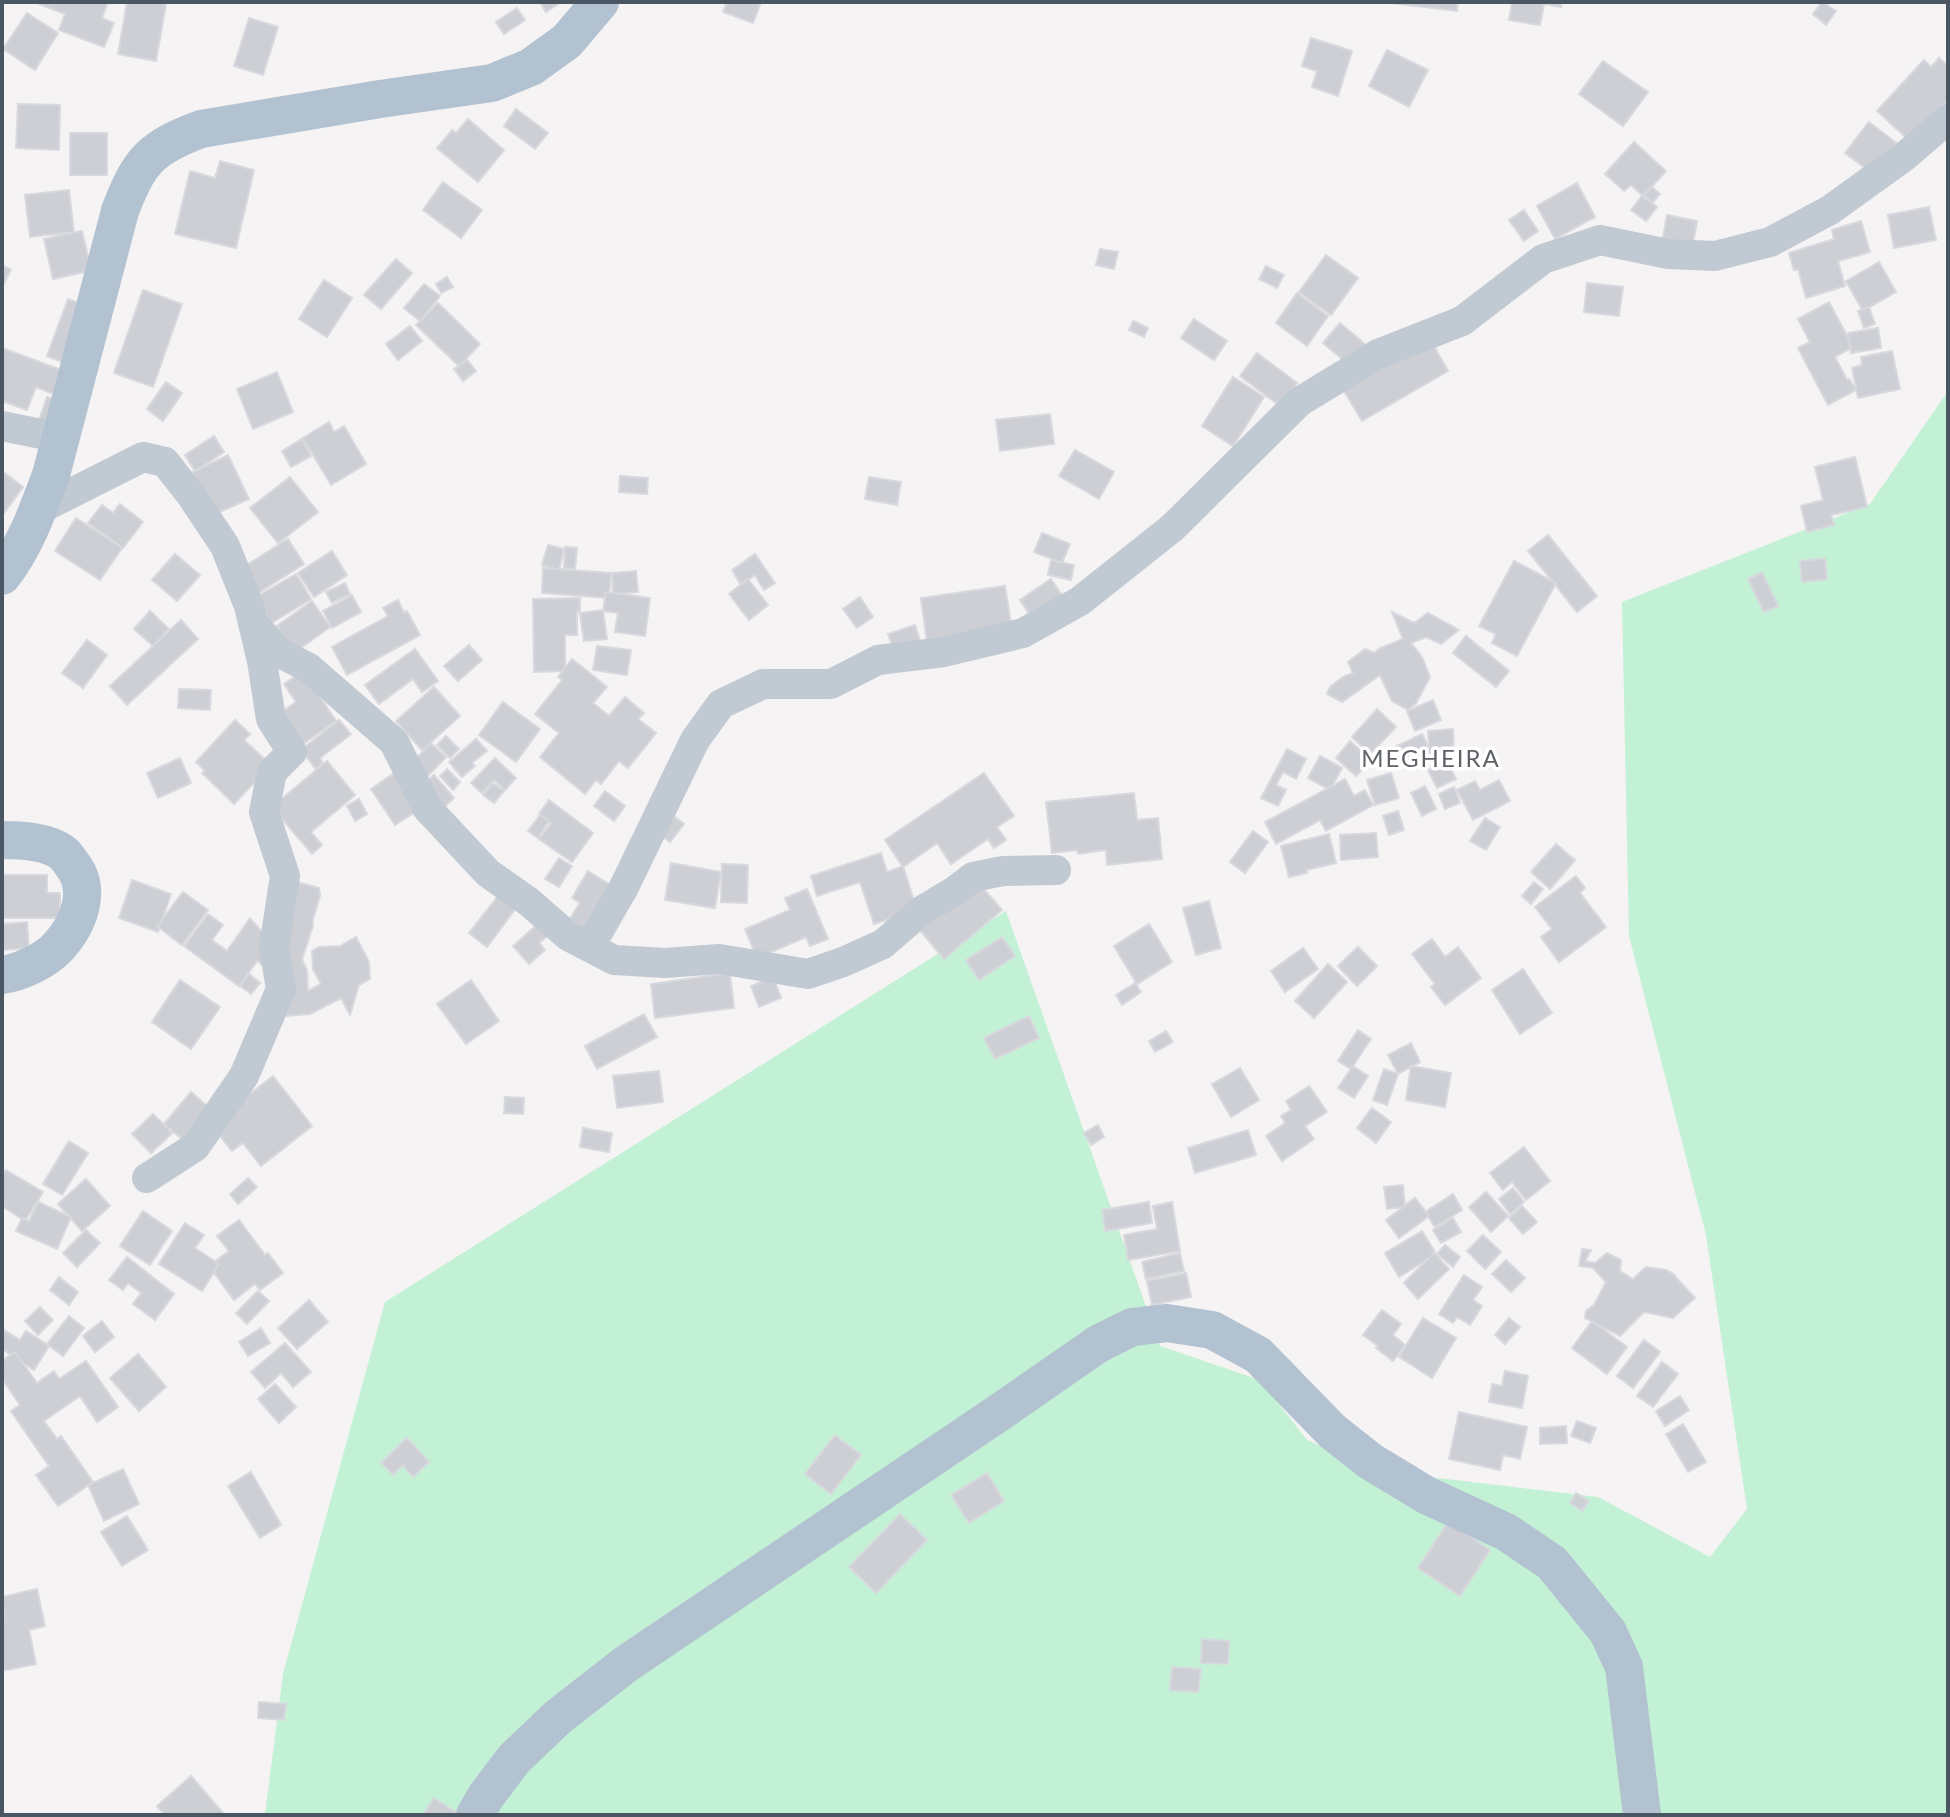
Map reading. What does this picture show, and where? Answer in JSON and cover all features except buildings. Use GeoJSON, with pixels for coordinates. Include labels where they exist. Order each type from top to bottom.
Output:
{"type":"FeatureCollection","features":[{"type":"Feature","properties":{"kind":"main road"},"geometry":{"type":"LineString","coordinates":[[2,576],[13,562],[38,510],[61,438],[120,211],[133,177],[155,151],[201,129],[492,83],[531,67],[567,41],[600,2]]}},
{"type":"Feature","properties":{"kind":"main road"},"geometry":{"type":"LineString","coordinates":[[2,840],[32,841],[63,853],[78,871],[83,894],[80,914],[57,948],[37,962],[2,975]]}},
{"type":"Feature","properties":{"kind":"main road"},"geometry":{"type":"LineString","coordinates":[[475,1815],[514,1759],[558,1717],[626,1664],[1098,1344],[1132,1327],[1167,1323],[1212,1330],[1258,1355],[1332,1431],[1370,1461],[1426,1495],[1506,1532],[1552,1563],[1608,1632],[1624,1667],[1642,1815]]}},
{"type":"Feature","properties":{"kind":"street"},"geometry":{"type":"LineString","coordinates":[[590,946],[624,887],[695,740],[721,704],[763,684],[831,684],[878,660],[944,652],[1023,633],[1080,601],[1172,528],[1299,402],[1378,354],[1462,321],[1543,259],[1600,240],[1668,254],[1715,256],[1770,242],[1830,210],[1905,156],[1948,119]]}},
{"type":"Feature","properties":{"kind":"street"},"geometry":{"type":"LineString","coordinates":[[2,426],[61,438]]}},
{"type":"Feature","properties":{"kind":"street"},"geometry":{"type":"LineString","coordinates":[[38,510],[143,457],[165,462],[225,546],[249,606],[271,719],[292,752],[272,772],[264,812],[285,876],[274,947],[281,989],[244,1076],[195,1147],[147,1178]]}},
{"type":"Feature","properties":{"kind":"street"},"geometry":{"type":"LineString","coordinates":[[253,623],[280,653],[309,668],[394,742],[427,808],[488,873],[529,902],[568,936],[614,960],[665,963],[719,959],[808,974],[883,944],[921,911],[973,877],[1003,871],[1056,870]]}},
{"type":"Feature","properties":{"kind":"green space"},"geometry":{"type":"Polygon","coordinates":[[[1948,391],[1948,1815],[265,1815],[283,1674],[385,1302],[1006,911],[1160,1346],[1260,1380],[1307,1440],[1380,1471],[1598,1497],[1710,1557],[1747,1509],[1706,1235],[1629,936],[1622,602],[1870,504],[1948,391]]]}},
{"type":"Feature","properties":{"kind":"district","name":"MEGHEIRA"},"geometry":{"type":"Point","coordinates":[1431,757]}}]}
